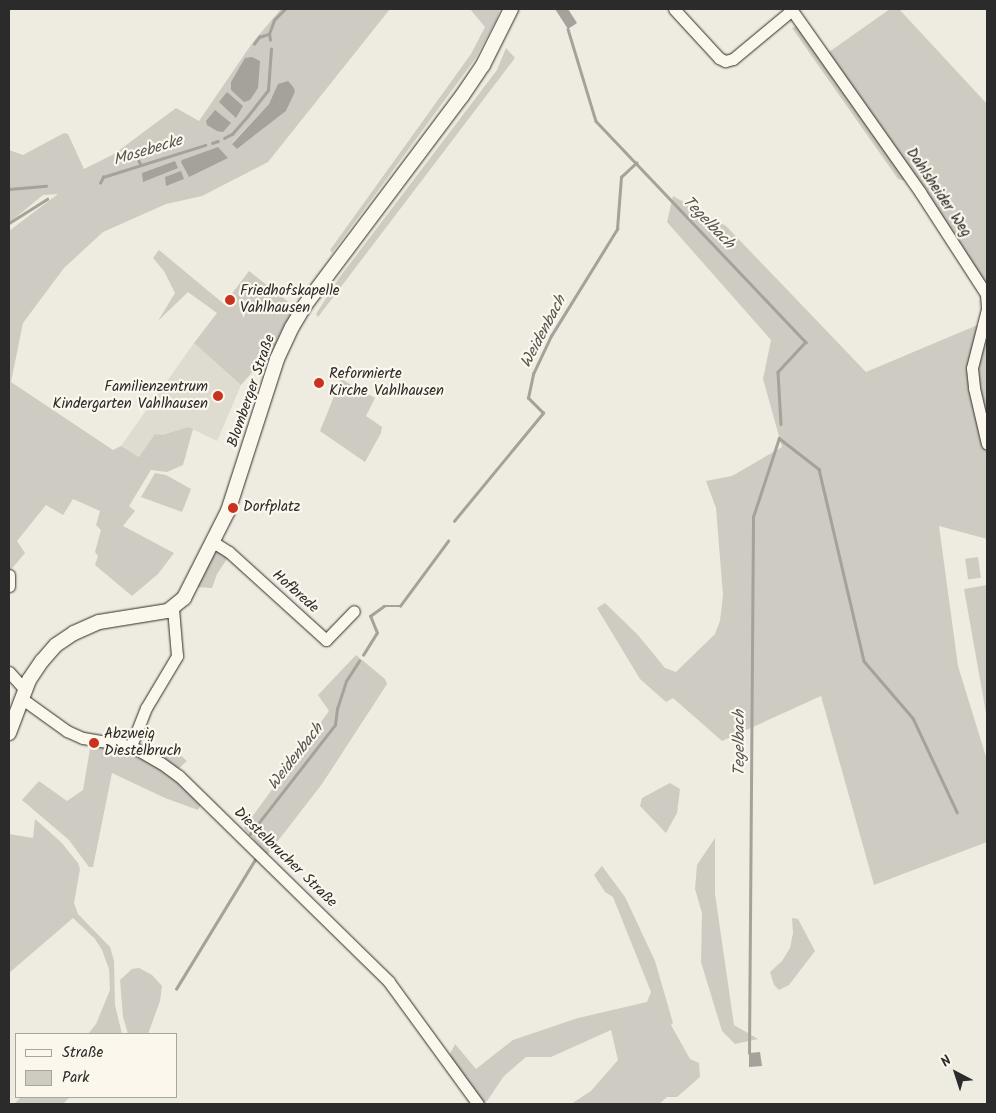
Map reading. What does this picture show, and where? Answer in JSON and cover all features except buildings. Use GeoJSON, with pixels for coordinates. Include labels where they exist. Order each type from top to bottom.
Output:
{"type":"FeatureCollection","features":[{"type":"Feature","properties":{"kind":"main road","name":"Blomberger Straße"},"geometry":{"type":"LineString","coordinates":[[173,608],[184,598],[230,507],[277,359],[292,327],[305,305],[462,96],[498,38],[510,9]]}},
{"type":"Feature","properties":{"kind":"main road"},"geometry":{"type":"LineString","coordinates":[[9,733],[23,694],[35,670],[49,652],[74,633],[99,622],[160,614],[173,608]]}},
{"type":"Feature","properties":{"kind":"street"},"geometry":{"type":"LineString","coordinates":[[674,9],[719,58],[725,61],[733,59],[792,9]]}},
{"type":"Feature","properties":{"kind":"street","name":"Dahlsheider Weg"},"geometry":{"type":"LineString","coordinates":[[792,9],[920,192],[986,294],[987,309],[972,368],[974,388],[987,444]]}},
{"type":"Feature","properties":{"kind":"street","name":"Hofbrede"},"geometry":{"type":"LineString","coordinates":[[213,542],[226,549],[326,640],[354,611]]}},
{"type":"Feature","properties":{"kind":"street"},"geometry":{"type":"LineString","coordinates":[[9,575],[9,586]]}},
{"type":"Feature","properties":{"kind":"street"},"geometry":{"type":"LineString","coordinates":[[131,746],[146,708],[177,656],[173,608]]}},
{"type":"Feature","properties":{"kind":"street","name":"Diestelbrucher Straße"},"geometry":{"type":"LineString","coordinates":[[9,672],[23,694],[55,724],[77,736],[131,746],[179,776],[389,982],[478,1104]]}},
{"type":"Feature","properties":{"kind":"shaded area"},"geometry":{"type":"Polygon","coordinates":[[[555,9],[568,9],[577,23],[568,29],[555,9]]]}},
{"type":"Feature","properties":{"kind":"shaded area"},"geometry":{"type":"Polygon","coordinates":[[[252,57],[260,61],[258,88],[250,100],[244,102],[231,90],[231,82],[245,58],[252,57]]]}},
{"type":"Feature","properties":{"kind":"shaded area"},"geometry":{"type":"Polygon","coordinates":[[[288,81],[295,92],[286,111],[237,149],[232,144],[269,104],[278,84],[288,81]]]}},
{"type":"Feature","properties":{"kind":"shaded area"},"geometry":{"type":"Polygon","coordinates":[[[227,92],[243,106],[236,118],[219,102],[227,92]]]}},
{"type":"Feature","properties":{"kind":"shaded area"},"geometry":{"type":"Polygon","coordinates":[[[215,110],[231,123],[223,132],[207,125],[206,121],[215,110]]]}},
{"type":"Feature","properties":{"kind":"shaded area"},"geometry":{"type":"Polygon","coordinates":[[[218,147],[228,158],[189,177],[181,162],[182,160],[218,147]]]}},
{"type":"Feature","properties":{"kind":"shaded area"},"geometry":{"type":"Polygon","coordinates":[[[175,161],[178,168],[143,182],[142,173],[175,161]]]}},
{"type":"Feature","properties":{"kind":"shaded area"},"geometry":{"type":"Polygon","coordinates":[[[181,171],[184,179],[166,186],[165,177],[181,171]]]}},
{"type":"Feature","properties":{"kind":"shaded area"},"geometry":{"type":"Polygon","coordinates":[[[194,343],[241,385],[217,441],[188,427],[162,435],[139,457],[121,446],[194,343]]]}},
{"type":"Feature","properties":{"kind":"shaded area"},"geometry":{"type":"Polygon","coordinates":[[[760,1052],[762,1066],[749,1067],[749,1053],[760,1052]]]}},
{"type":"Feature","properties":{"kind":"green space"},"geometry":{"type":"Polygon","coordinates":[[[281,9],[390,9],[268,162],[202,196],[166,204],[103,232],[64,268],[23,323],[11,382],[113,450],[121,446],[139,457],[155,434],[162,435],[188,427],[193,429],[183,465],[167,472],[151,470],[129,506],[135,511],[123,526],[174,553],[158,574],[132,596],[95,565],[98,556],[95,552],[101,530],[96,525],[100,511],[73,499],[63,515],[46,505],[17,541],[25,553],[9,572],[9,231],[58,194],[43,195],[9,223],[9,150],[23,155],[64,133],[68,134],[84,169],[114,154],[176,108],[199,121],[253,42],[281,9]],[[294,88],[269,104],[232,143],[237,149],[286,111],[295,92],[294,88]]]}},
{"type":"Feature","properties":{"kind":"green space"},"geometry":{"type":"Polygon","coordinates":[[[470,9],[500,9],[475,59],[332,253],[330,250],[471,54],[485,27],[470,9]]]}},
{"type":"Feature","properties":{"kind":"green space"},"geometry":{"type":"Polygon","coordinates":[[[890,9],[899,9],[987,104],[987,296],[916,184],[898,179],[792,28],[804,23],[829,52],[890,9]]]}},
{"type":"Feature","properties":{"kind":"green space"},"geometry":{"type":"Polygon","coordinates":[[[506,48],[515,58],[318,317],[316,314],[339,278],[497,70],[506,48]]]}},
{"type":"Feature","properties":{"kind":"green space"},"geometry":{"type":"Polygon","coordinates":[[[673,196],[726,226],[866,372],[987,321],[987,539],[939,526],[958,666],[987,760],[987,842],[874,885],[821,696],[722,741],[673,698],[666,702],[640,679],[597,608],[605,603],[638,635],[665,668],[676,672],[715,634],[720,621],[723,595],[716,508],[706,481],[732,476],[782,447],[763,379],[771,340],[667,222],[673,196]]]}},
{"type":"Feature","properties":{"kind":"green space"},"geometry":{"type":"Polygon","coordinates":[[[159,250],[224,304],[249,271],[295,307],[280,333],[270,361],[264,359],[241,385],[194,343],[217,313],[188,292],[158,321],[175,293],[164,271],[153,258],[159,250]]]}},
{"type":"Feature","properties":{"kind":"green space"},"geometry":{"type":"Polygon","coordinates":[[[341,379],[375,398],[366,416],[382,427],[381,433],[365,462],[320,431],[341,379]]]}},
{"type":"Feature","properties":{"kind":"green space"},"geometry":{"type":"Polygon","coordinates":[[[155,473],[166,475],[191,489],[182,512],[141,497],[155,473]]]}},
{"type":"Feature","properties":{"kind":"green space"},"geometry":{"type":"Polygon","coordinates":[[[217,549],[229,556],[217,574],[212,588],[197,587],[217,549]]]}},
{"type":"Feature","properties":{"kind":"green space"},"geometry":{"type":"Polygon","coordinates":[[[978,557],[981,578],[968,580],[965,559],[978,557]]]}},
{"type":"Feature","properties":{"kind":"green space"},"geometry":{"type":"Polygon","coordinates":[[[987,585],[987,712],[986,713],[964,589],[987,585]]]}},
{"type":"Feature","properties":{"kind":"green space"},"geometry":{"type":"Polygon","coordinates":[[[356,655],[385,679],[387,684],[322,784],[267,855],[244,828],[329,711],[318,695],[356,655]]]}},
{"type":"Feature","properties":{"kind":"green space"},"geometry":{"type":"Polygon","coordinates":[[[91,743],[133,750],[160,766],[202,803],[198,810],[165,798],[112,773],[93,867],[89,867],[69,840],[22,800],[39,781],[67,801],[83,790],[91,743]]]}},
{"type":"Feature","properties":{"kind":"green space"},"geometry":{"type":"Polygon","coordinates":[[[170,746],[187,761],[178,769],[159,755],[170,746]]]}},
{"type":"Feature","properties":{"kind":"green space"},"geometry":{"type":"Polygon","coordinates":[[[670,783],[680,789],[677,813],[666,833],[640,806],[642,798],[670,783]]]}},
{"type":"Feature","properties":{"kind":"green space"},"geometry":{"type":"Polygon","coordinates":[[[35,819],[61,842],[78,863],[80,869],[74,903],[78,914],[110,947],[114,961],[115,1005],[122,1033],[89,1033],[96,1024],[110,990],[109,969],[102,950],[95,939],[73,918],[9,973],[9,834],[33,838],[35,819]]]}},
{"type":"Feature","properties":{"kind":"green space"},"geometry":{"type":"Polygon","coordinates":[[[715,838],[715,894],[734,1025],[758,1039],[735,1044],[722,1031],[701,962],[702,913],[695,889],[697,865],[715,838]]]}},
{"type":"Feature","properties":{"kind":"green space"},"geometry":{"type":"Polygon","coordinates":[[[602,866],[625,897],[655,961],[673,1023],[671,1025],[690,1059],[699,1063],[700,1077],[677,1097],[667,1097],[659,1104],[571,1104],[591,1091],[618,1060],[611,1030],[551,1057],[526,1057],[504,1076],[487,1101],[484,1102],[453,1063],[450,1054],[455,1044],[476,1069],[513,1040],[578,1018],[647,1002],[651,992],[613,897],[605,892],[594,875],[602,866]]]}},
{"type":"Feature","properties":{"kind":"green space"},"geometry":{"type":"Polygon","coordinates":[[[792,918],[798,919],[815,951],[789,985],[779,990],[774,985],[770,972],[782,961],[790,948],[793,933],[792,918]]]}},
{"type":"Feature","properties":{"kind":"green space"},"geometry":{"type":"Polygon","coordinates":[[[139,968],[152,975],[162,986],[160,1001],[148,1033],[128,1033],[123,1017],[120,980],[132,969],[139,968]]]}},
{"type":"Feature","properties":{"kind":"green space"},"geometry":{"type":"Polygon","coordinates":[[[20,1098],[69,1098],[63,1104],[14,1104],[20,1098]]]}},
{"type":"Feature","properties":{"kind":"waterway","name":"Mosebecke"},"geometry":{"type":"LineString","coordinates":[[270,40],[269,34],[274,20],[285,9]]}},
{"type":"Feature","properties":{"kind":"waterway","name":"Tegelbach"},"geometry":{"type":"LineString","coordinates":[[568,29],[596,121],[806,342],[778,372],[781,424]]}},
{"type":"Feature","properties":{"kind":"waterway"},"geometry":{"type":"LineString","coordinates":[[254,44],[259,37],[269,34]]}},
{"type":"Feature","properties":{"kind":"waterway","name":"Mosebecke"},"geometry":{"type":"LineString","coordinates":[[224,138],[232,134],[268,90],[271,49]]}},
{"type":"Feature","properties":{"kind":"waterway","name":"Mosebecke"},"geometry":{"type":"LineString","coordinates":[[212,143],[218,141]]}},
{"type":"Feature","properties":{"kind":"waterway","name":"Mosebecke"},"geometry":{"type":"LineString","coordinates":[[100,183],[103,177],[205,145]]}},
{"type":"Feature","properties":{"kind":"waterway"},"geometry":{"type":"LineString","coordinates":[[135,153],[141,165]]}},
{"type":"Feature","properties":{"kind":"waterway","name":"Weidenbach"},"geometry":{"type":"LineString","coordinates":[[454,521],[543,413],[528,398],[533,374],[551,336],[617,229],[621,177],[636,163]]}},
{"type":"Feature","properties":{"kind":"waterway","name":"Mosebecke"},"geometry":{"type":"LineString","coordinates":[[9,189],[46,186]]}},
{"type":"Feature","properties":{"kind":"waterway"},"geometry":{"type":"LineString","coordinates":[[9,223],[47,199]]}},
{"type":"Feature","properties":{"kind":"waterway","name":"Tegelbach"},"geometry":{"type":"LineString","coordinates":[[749,1053],[753,517],[779,438],[819,469],[864,661],[913,718],[957,812]]}},
{"type":"Feature","properties":{"kind":"waterway","name":"Weidenbach"},"geometry":{"type":"LineString","coordinates":[[363,655],[377,633],[370,616],[384,606],[400,606],[448,541]]}},
{"type":"Feature","properties":{"kind":"waterway","name":"Weidenbach"},"geometry":{"type":"LineString","coordinates":[[250,834],[335,725],[337,709],[346,681],[359,661]]}},
{"type":"Feature","properties":{"kind":"waterway","name":"Weidenbach"},"geometry":{"type":"LineString","coordinates":[[176,989],[256,858]]}},
{"type":"Feature","properties":{"kind":"place","name":"Friedhofskapelle Vahlhausen"},"geometry":{"type":"Point","coordinates":[230,300]}},
{"type":"Feature","properties":{"kind":"place","name":"Reformierte Kirche Vahlhausen"},"geometry":{"type":"Point","coordinates":[319,383]}},
{"type":"Feature","properties":{"kind":"place","name":"Familienzentrum Kindergarten Vahlhausen"},"geometry":{"type":"Point","coordinates":[218,396]}},
{"type":"Feature","properties":{"kind":"place","name":"Dorfplatz"},"geometry":{"type":"Point","coordinates":[233,508]}},
{"type":"Feature","properties":{"kind":"place","name":"Abzweig Diestelbruch"},"geometry":{"type":"Point","coordinates":[94,743]}}]}
